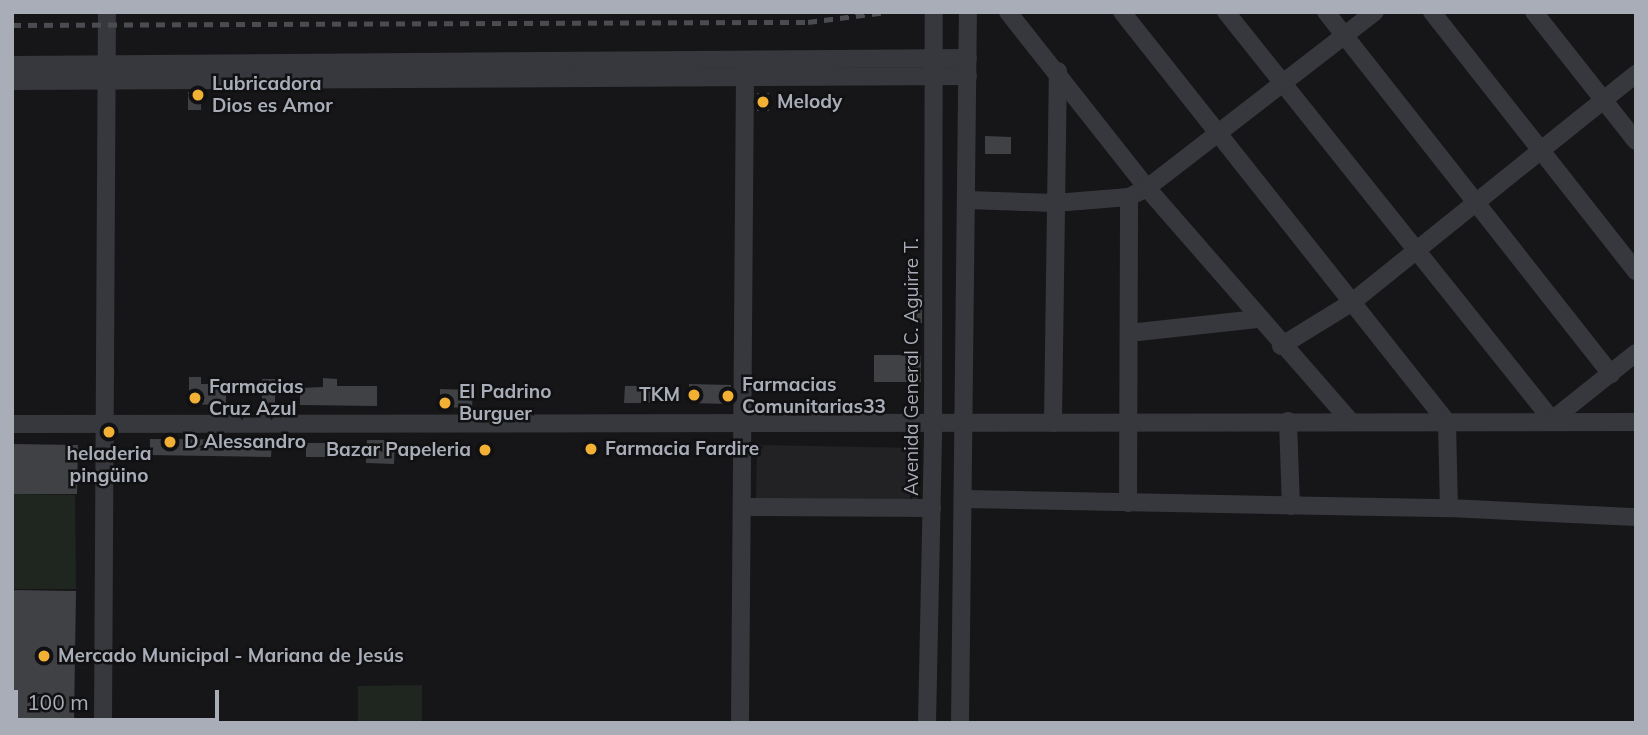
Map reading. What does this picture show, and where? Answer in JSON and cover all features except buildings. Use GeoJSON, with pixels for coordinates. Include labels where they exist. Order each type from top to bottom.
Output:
{"type":"FeatureCollection","features":[{"type":"Feature","properties":{"kind":"street"},"geometry":{"type":"LineString","coordinates":[[103,723],[107,12]]}},
{"type":"Feature","properties":{"kind":"street","name":"Avenida General C. Aguirre T."},"geometry":{"type":"LineString","coordinates":[[927,723],[933,426],[934,12]]}},
{"type":"Feature","properties":{"kind":"street"},"geometry":{"type":"LineString","coordinates":[[960,723],[968,200],[968,12]]}},
{"type":"Feature","properties":{"kind":"street"},"geometry":{"type":"LineString","coordinates":[[1008,12],[1058,71],[1147,188],[1257,319],[1351,422]]}},
{"type":"Feature","properties":{"kind":"street"},"geometry":{"type":"LineString","coordinates":[[1122,12],[1215,134],[1447,422],[1449,508]]}},
{"type":"Feature","properties":{"kind":"street"},"geometry":{"type":"LineString","coordinates":[[1226,12],[1415,252],[1552,420]]}},
{"type":"Feature","properties":{"kind":"street"},"geometry":{"type":"LineString","coordinates":[[1325,12],[1611,374]]}},
{"type":"Feature","properties":{"kind":"street"},"geometry":{"type":"LineString","coordinates":[[968,200],[1055,203],[1129,197],[1147,188],[1375,12]]}},
{"type":"Feature","properties":{"kind":"street"},"geometry":{"type":"LineString","coordinates":[[1432,12],[1538,153],[1636,271]]}},
{"type":"Feature","properties":{"kind":"street"},"geometry":{"type":"LineString","coordinates":[[1534,12],[1636,141]]}},
{"type":"Feature","properties":{"kind":"street"},"geometry":{"type":"LineString","coordinates":[[12,65],[106,72],[968,67]]}},
{"type":"Feature","properties":{"kind":"street"},"geometry":{"type":"LineString","coordinates":[[740,723],[745,67]]}},
{"type":"Feature","properties":{"kind":"street"},"geometry":{"type":"LineString","coordinates":[[1053,423],[1058,71]]}},
{"type":"Feature","properties":{"kind":"street"},"geometry":{"type":"LineString","coordinates":[[12,81],[106,72]]}},
{"type":"Feature","properties":{"kind":"street"},"geometry":{"type":"LineString","coordinates":[[1281,346],[1351,303],[1636,74]]}},
{"type":"Feature","properties":{"kind":"street"},"geometry":{"type":"LineString","coordinates":[[1128,503],[1129,197]]}},
{"type":"Feature","properties":{"kind":"street"},"geometry":{"type":"LineString","coordinates":[[1129,333],[1257,319]]}},
{"type":"Feature","properties":{"kind":"street"},"geometry":{"type":"LineString","coordinates":[[1552,420],[1636,353]]}},
{"type":"Feature","properties":{"kind":"street"},"geometry":{"type":"LineString","coordinates":[[12,424],[964,426],[1288,421],[1636,422]]}},
{"type":"Feature","properties":{"kind":"street"},"geometry":{"type":"LineString","coordinates":[[1288,421],[1290,506]]}},
{"type":"Feature","properties":{"kind":"street"},"geometry":{"type":"LineString","coordinates":[[963,499],[1449,508],[1636,517]]}},
{"type":"Feature","properties":{"kind":"street"},"geometry":{"type":"LineString","coordinates":[[742,507],[932,508]]}},
{"type":"Feature","properties":{"kind":"shaded area"},"geometry":{"type":"Polygon","coordinates":[[[757,445],[919,448],[918,501],[756,499],[757,445]]]}},
{"type":"Feature","properties":{"kind":"shaded area"},"geometry":{"type":"Polygon","coordinates":[[[12,494],[75,495],[76,589],[12,589],[12,494]]]}},
{"type":"Feature","properties":{"kind":"shaded area"},"geometry":{"type":"Polygon","coordinates":[[[422,685],[422,723],[358,723],[358,686],[422,685]]]}},
{"type":"Feature","properties":{"kind":"railway"},"geometry":{"type":"LineString","coordinates":[[12,25],[808,22],[886,12]]}},
{"type":"Feature","properties":{"kind":"place","name":"Lubricadora Dios es Amor"},"geometry":{"type":"Point","coordinates":[198,95]}},
{"type":"Feature","properties":{"kind":"place","name":"Melody"},"geometry":{"type":"Point","coordinates":[763,102]}},
{"type":"Feature","properties":{"kind":"place","name":"TKM"},"geometry":{"type":"Point","coordinates":[694,395]}},
{"type":"Feature","properties":{"kind":"place","name":"Farmacias Comunitarias33"},"geometry":{"type":"Point","coordinates":[728,396]}},
{"type":"Feature","properties":{"kind":"place","name":"Farmacias Cruz Azul"},"geometry":{"type":"Point","coordinates":[195,398]}},
{"type":"Feature","properties":{"kind":"place","name":"El Padrino Burguer"},"geometry":{"type":"Point","coordinates":[445,403]}},
{"type":"Feature","properties":{"kind":"place","name":"heladeria pingüino"},"geometry":{"type":"Point","coordinates":[109,432]}},
{"type":"Feature","properties":{"kind":"place","name":"D Alessandro"},"geometry":{"type":"Point","coordinates":[170,442]}},
{"type":"Feature","properties":{"kind":"place","name":"Farmacia Fardire"},"geometry":{"type":"Point","coordinates":[591,449]}},
{"type":"Feature","properties":{"kind":"place","name":"Bazar Papeleria"},"geometry":{"type":"Point","coordinates":[485,450]}},
{"type":"Feature","properties":{"kind":"place","name":"Mercado Municipal - Mariana de Jesús"},"geometry":{"type":"Point","coordinates":[44,656]}}]}
